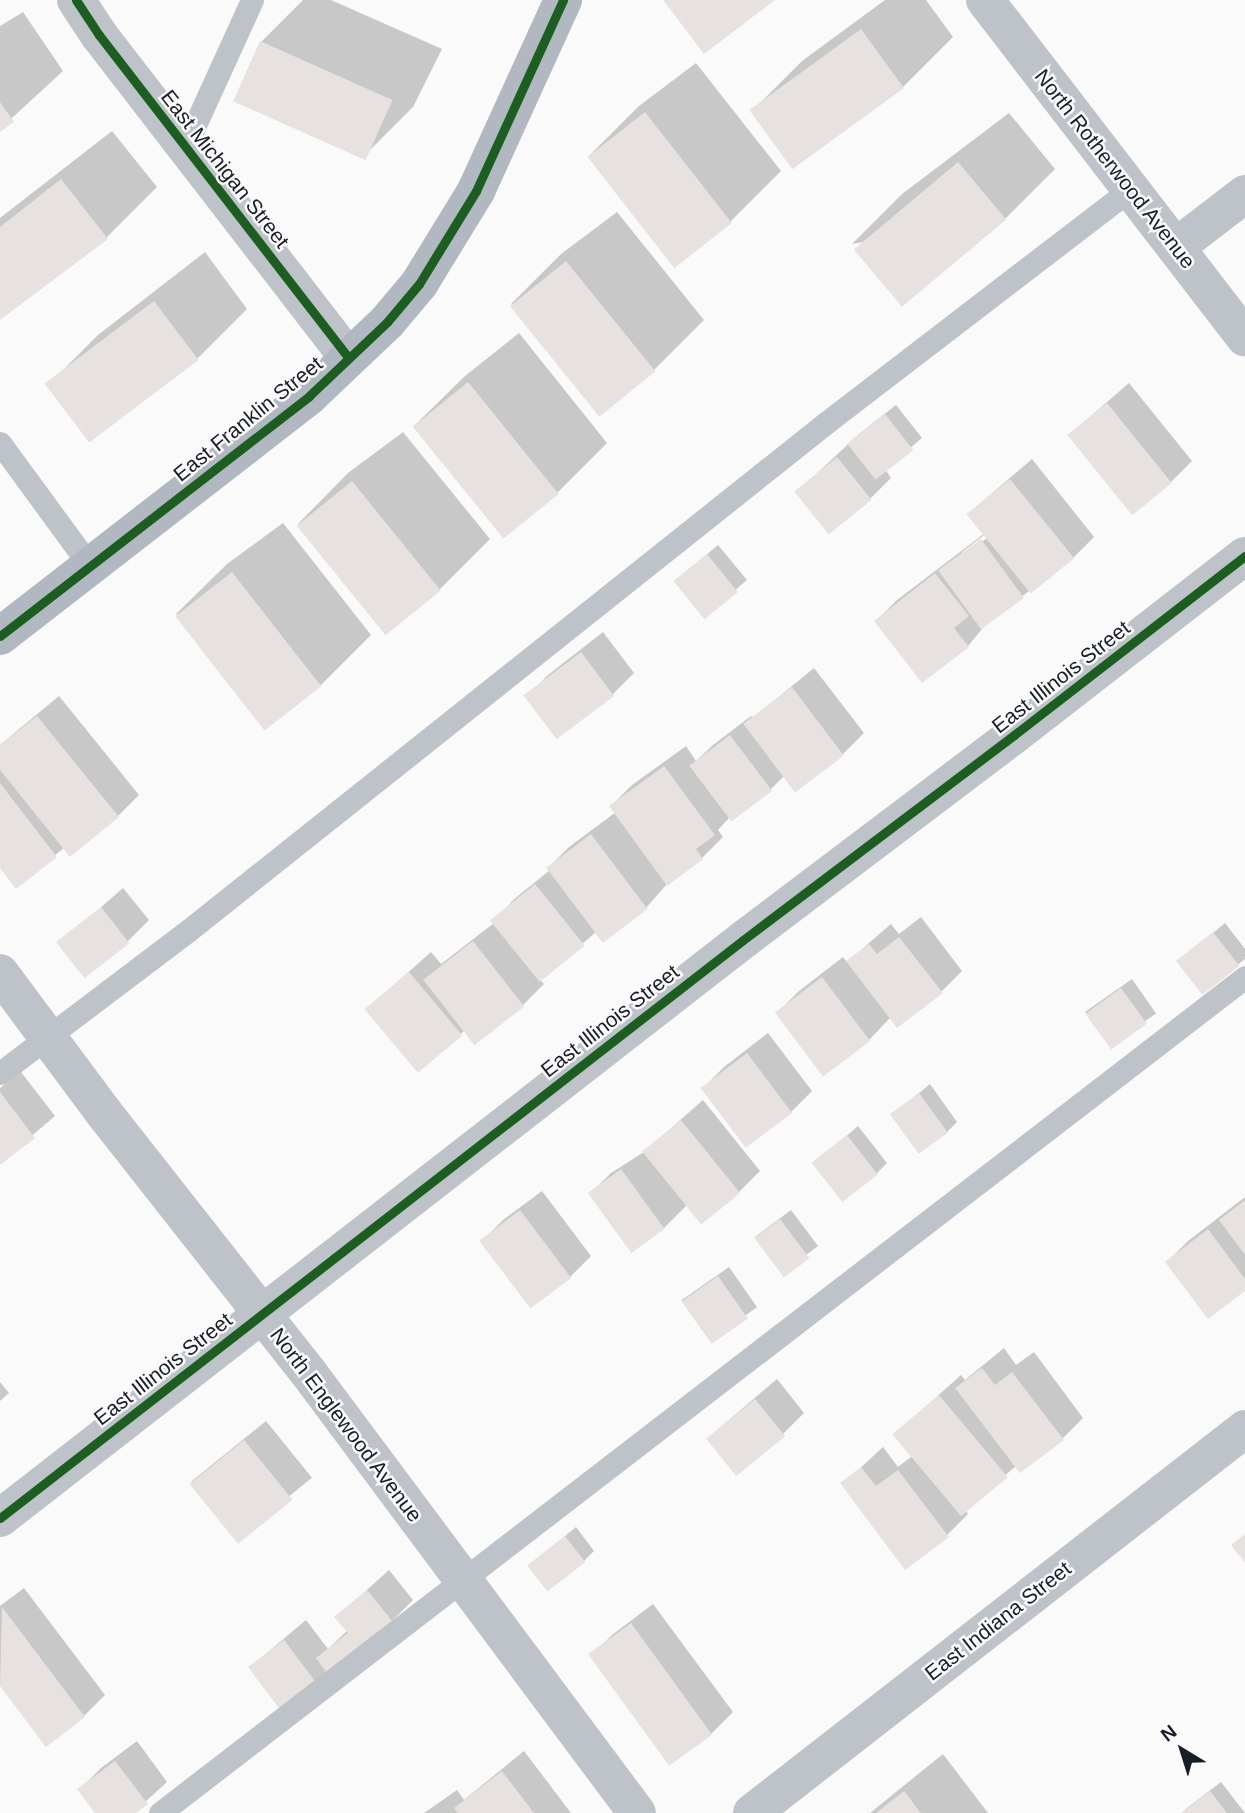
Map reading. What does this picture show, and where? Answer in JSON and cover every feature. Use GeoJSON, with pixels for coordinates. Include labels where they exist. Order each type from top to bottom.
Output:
{"type":"FeatureCollection","features":[{"type":"Feature","properties":{"kind":"street","name":"East Michigan Street"},"geometry":{"type":"LineString","coordinates":[[76,0],[99,35],[349,358]]}},
{"type":"Feature","properties":{"kind":"street","name":"East Franklin Street"},"geometry":{"type":"LineString","coordinates":[[0,636],[309,396],[395,312],[444,247],[476,191],[564,0]]}},
{"type":"Feature","properties":{"kind":"street","name":"North Rotherwood Avenue"},"geometry":{"type":"LineString","coordinates":[[985,0],[1245,338]]}},
{"type":"Feature","properties":{"kind":"street"},"geometry":{"type":"LineString","coordinates":[[1176,247],[1245,194]]}},
{"type":"Feature","properties":{"kind":"street","name":"East Illinois Street"},"geometry":{"type":"LineString","coordinates":[[0,1518],[743,940],[1014,735],[1245,555]]}},
{"type":"Feature","properties":{"kind":"street","name":"North Englewood Avenue"},"geometry":{"type":"LineString","coordinates":[[0,973],[464,1581],[637,1813]]}},
{"type":"Feature","properties":{"kind":"street","name":"East Indiana Street"},"geometry":{"type":"LineString","coordinates":[[752,1813],[1245,1429]]}},
{"type":"Feature","properties":{"kind":"lane"},"geometry":{"type":"LineString","coordinates":[[185,146],[252,0]]}},
{"type":"Feature","properties":{"kind":"lane"},"geometry":{"type":"LineString","coordinates":[[0,1073],[189,930],[805,439],[1131,188]]}},
{"type":"Feature","properties":{"kind":"lane"},"geometry":{"type":"LineString","coordinates":[[0,443],[90,566]]}},
{"type":"Feature","properties":{"kind":"lane"},"geometry":{"type":"LineString","coordinates":[[160,1813],[1245,977]]}},
{"type":"Feature","properties":{"kind":"building"},"geometry":{"type":"Polygon","coordinates":[[[663,0],[775,0],[704,54],[663,0]]]}},
{"type":"Feature","properties":{"kind":"building"},"geometry":{"type":"Polygon","coordinates":[[[861,29],[904,88],[792,169],[749,110],[861,29]]]}},
{"type":"Feature","properties":{"kind":"building"},"geometry":{"type":"Polygon","coordinates":[[[260,41],[392,100],[366,160],[233,101],[260,41]]]}},
{"type":"Feature","properties":{"kind":"building"},"geometry":{"type":"Polygon","coordinates":[[[0,102],[14,122],[0,132],[0,102]]]}},
{"type":"Feature","properties":{"kind":"building"},"geometry":{"type":"Polygon","coordinates":[[[645,112],[732,223],[674,268],[587,157],[645,112]]]}},
{"type":"Feature","properties":{"kind":"building"},"geometry":{"type":"Polygon","coordinates":[[[958,162],[1006,219],[902,307],[854,249],[958,162]]]}},
{"type":"Feature","properties":{"kind":"building"},"geometry":{"type":"Polygon","coordinates":[[[61,179],[108,239],[0,320],[0,227],[61,179]]]}},
{"type":"Feature","properties":{"kind":"building"},"geometry":{"type":"Polygon","coordinates":[[[566,261],[655,371],[599,417],[510,306],[566,261]]]}},
{"type":"Feature","properties":{"kind":"building"},"geometry":{"type":"Polygon","coordinates":[[[154,301],[199,360],[89,443],[45,383],[154,301]]]}},
{"type":"Feature","properties":{"kind":"building"},"geometry":{"type":"Polygon","coordinates":[[[468,382],[559,494],[503,539],[413,427],[468,382]]]}},
{"type":"Feature","properties":{"kind":"building"},"geometry":{"type":"Polygon","coordinates":[[[1107,403],[1172,483],[1132,515],[1067,435],[1107,403]]]}},
{"type":"Feature","properties":{"kind":"building"},"geometry":{"type":"Polygon","coordinates":[[[885,414],[913,450],[875,480],[847,444],[885,414]]]}},
{"type":"Feature","properties":{"kind":"building"},"geometry":{"type":"Polygon","coordinates":[[[837,457],[872,500],[829,534],[794,492],[837,457]]]}},
{"type":"Feature","properties":{"kind":"building"},"geometry":{"type":"Polygon","coordinates":[[[1010,479],[1074,558],[1031,594],[966,514],[1010,479]]]}},
{"type":"Feature","properties":{"kind":"building"},"geometry":{"type":"Polygon","coordinates":[[[352,481],[441,591],[386,635],[297,526],[352,481]]]}},
{"type":"Feature","properties":{"kind":"building"},"geometry":{"type":"Polygon","coordinates":[[[981,539],[1024,598],[981,629],[938,570],[981,539]]]}},
{"type":"Feature","properties":{"kind":"building"},"geometry":{"type":"Polygon","coordinates":[[[707,554],[738,592],[704,619],[674,581],[707,554]]]}},
{"type":"Feature","properties":{"kind":"building"},"geometry":{"type":"Polygon","coordinates":[[[232,572],[321,686],[265,731],[175,616],[232,572]]]}},
{"type":"Feature","properties":{"kind":"building"},"geometry":{"type":"Polygon","coordinates":[[[935,573],[969,616],[954,628],[969,647],[922,683],[874,621],[935,573]]]}},
{"type":"Feature","properties":{"kind":"building"},"geometry":{"type":"Polygon","coordinates":[[[581,652],[614,696],[557,739],[523,695],[581,652]]]}},
{"type":"Feature","properties":{"kind":"building"},"geometry":{"type":"Polygon","coordinates":[[[792,687],[844,756],[795,792],[743,724],[792,687]]]}},
{"type":"Feature","properties":{"kind":"building"},"geometry":{"type":"Polygon","coordinates":[[[37,716],[119,817],[70,857],[0,770],[0,745],[37,716]]]}},
{"type":"Feature","properties":{"kind":"building"},"geometry":{"type":"Polygon","coordinates":[[[730,735],[772,791],[731,822],[689,766],[730,735]]]}},
{"type":"Feature","properties":{"kind":"building"},"geometry":{"type":"Polygon","coordinates":[[[664,766],[715,835],[696,849],[703,859],[667,886],[609,806],[664,766]]]}},
{"type":"Feature","properties":{"kind":"building"},"geometry":{"type":"Polygon","coordinates":[[[0,783],[57,857],[16,889],[0,868],[0,783]]]}},
{"type":"Feature","properties":{"kind":"building"},"geometry":{"type":"Polygon","coordinates":[[[591,834],[648,909],[603,943],[546,868],[591,834]]]}},
{"type":"Feature","properties":{"kind":"building"},"geometry":{"type":"Polygon","coordinates":[[[535,884],[585,945],[540,982],[490,921],[535,884]]]}},
{"type":"Feature","properties":{"kind":"building"},"geometry":{"type":"Polygon","coordinates":[[[101,907],[129,943],[84,978],[56,942],[101,907]]]}},
{"type":"Feature","properties":{"kind":"building"},"geometry":{"type":"Polygon","coordinates":[[[1213,932],[1239,966],[1202,995],[1176,961],[1213,932]]]}},
{"type":"Feature","properties":{"kind":"building"},"geometry":{"type":"Polygon","coordinates":[[[899,937],[943,993],[897,1028],[846,961],[869,944],[877,954],[899,937]]]}},
{"type":"Feature","properties":{"kind":"building"},"geometry":{"type":"Polygon","coordinates":[[[473,941],[524,1006],[474,1045],[423,980],[473,941]]]}},
{"type":"Feature","properties":{"kind":"building"},"geometry":{"type":"Polygon","coordinates":[[[409,972],[462,1036],[418,1073],[365,1009],[409,972]]]}},
{"type":"Feature","properties":{"kind":"building"},"geometry":{"type":"Polygon","coordinates":[[[822,977],[870,1041],[823,1076],[775,1013],[822,977]]]}},
{"type":"Feature","properties":{"kind":"building"},"geometry":{"type":"Polygon","coordinates":[[[1121,988],[1147,1024],[1111,1049],[1085,1014],[1121,988]]]}},
{"type":"Feature","properties":{"kind":"building"},"geometry":{"type":"Polygon","coordinates":[[[747,1053],[792,1113],[746,1148],[701,1088],[747,1053]]]}},
{"type":"Feature","properties":{"kind":"building"},"geometry":{"type":"Polygon","coordinates":[[[0,1092],[35,1138],[0,1165],[0,1092]]]}},
{"type":"Feature","properties":{"kind":"building"},"geometry":{"type":"Polygon","coordinates":[[[919,1093],[948,1133],[919,1154],[890,1114],[919,1093]]]}},
{"type":"Feature","properties":{"kind":"building"},"geometry":{"type":"Polygon","coordinates":[[[681,1120],[740,1193],[701,1225],[642,1151],[681,1120]]]}},
{"type":"Feature","properties":{"kind":"building"},"geometry":{"type":"Polygon","coordinates":[[[847,1135],[878,1174],[842,1202],[812,1163],[847,1135]]]}},
{"type":"Feature","properties":{"kind":"building"},"geometry":{"type":"Polygon","coordinates":[[[621,1169],[664,1229],[631,1253],[588,1193],[621,1169]]]}},
{"type":"Feature","properties":{"kind":"building"},"geometry":{"type":"Polygon","coordinates":[[[1245,1200],[1245,1255],[1219,1220],[1245,1200]]]}},
{"type":"Feature","properties":{"kind":"building"},"geometry":{"type":"Polygon","coordinates":[[[520,1210],[571,1278],[530,1309],[479,1241],[520,1210]]]}},
{"type":"Feature","properties":{"kind":"building"},"geometry":{"type":"Polygon","coordinates":[[[780,1219],[809,1258],[784,1277],[754,1238],[780,1219]]]}},
{"type":"Feature","properties":{"kind":"building"},"geometry":{"type":"Polygon","coordinates":[[[1208,1229],[1245,1279],[1245,1291],[1208,1319],[1165,1262],[1208,1229]]]}},
{"type":"Feature","properties":{"kind":"building"},"geometry":{"type":"Polygon","coordinates":[[[718,1276],[748,1319],[712,1344],[682,1301],[718,1276]]]}},
{"type":"Feature","properties":{"kind":"building"},"geometry":{"type":"Polygon","coordinates":[[[982,1368],[995,1385],[1012,1372],[1064,1440],[1020,1473],[955,1388],[982,1368]]]}},
{"type":"Feature","properties":{"kind":"building"},"geometry":{"type":"Polygon","coordinates":[[[939,1395],[1008,1477],[961,1516],[892,1434],[939,1395]]]}},
{"type":"Feature","properties":{"kind":"building"},"geometry":{"type":"Polygon","coordinates":[[[755,1399],[785,1436],[736,1476],[706,1439],[755,1399]]]}},
{"type":"Feature","properties":{"kind":"building"},"geometry":{"type":"Polygon","coordinates":[[[244,1440],[292,1500],[238,1544],[190,1484],[244,1440]]]}},
{"type":"Feature","properties":{"kind":"building"},"geometry":{"type":"Polygon","coordinates":[[[861,1467],[876,1486],[898,1470],[949,1537],[905,1570],[840,1483],[861,1467]]]}},
{"type":"Feature","properties":{"kind":"building"},"geometry":{"type":"Polygon","coordinates":[[[1245,1534],[1245,1563],[1231,1545],[1245,1534]]]}},
{"type":"Feature","properties":{"kind":"building"},"geometry":{"type":"Polygon","coordinates":[[[565,1536],[585,1562],[547,1592],[527,1566],[565,1536]]]}},
{"type":"Feature","properties":{"kind":"building"},"geometry":{"type":"Polygon","coordinates":[[[367,1590],[393,1622],[328,1675],[316,1658],[348,1633],[334,1617],[367,1590]]]}},
{"type":"Feature","properties":{"kind":"building"},"geometry":{"type":"Polygon","coordinates":[[[2,1607],[85,1717],[46,1747],[0,1686],[2,1607]]]}},
{"type":"Feature","properties":{"kind":"building"},"geometry":{"type":"Polygon","coordinates":[[[631,1623],[712,1735],[669,1766],[588,1654],[631,1623]]]}},
{"type":"Feature","properties":{"kind":"building"},"geometry":{"type":"Polygon","coordinates":[[[284,1640],[316,1682],[280,1709],[248,1667],[284,1640]]]}},
{"type":"Feature","properties":{"kind":"building"},"geometry":{"type":"Polygon","coordinates":[[[115,1761],[148,1804],[136,1813],[95,1813],[77,1789],[115,1761]]]}},
{"type":"Feature","properties":{"kind":"building"},"geometry":{"type":"Polygon","coordinates":[[[502,1771],[534,1813],[458,1813],[454,1808],[502,1771]]]}},
{"type":"Feature","properties":{"kind":"building"},"geometry":{"type":"Polygon","coordinates":[[[904,1791],[921,1813],[876,1813],[904,1791]]]}},
{"type":"Feature","properties":{"kind":"building"},"geometry":{"type":"Polygon","coordinates":[[[1210,1791],[1227,1813],[1181,1813],[1210,1791]]]}},
{"type":"Feature","properties":{"kind":"cycle path"},"geometry":{"type":"LineString","coordinates":[[76,0],[99,35],[349,358]]}},
{"type":"Feature","properties":{"kind":"cycle path"},"geometry":{"type":"LineString","coordinates":[[0,636],[309,396],[387,322],[419,284],[476,191],[563,0]]}},
{"type":"Feature","properties":{"kind":"cycle path"},"geometry":{"type":"LineString","coordinates":[[0,1518],[743,940],[1245,556]]}}]}
